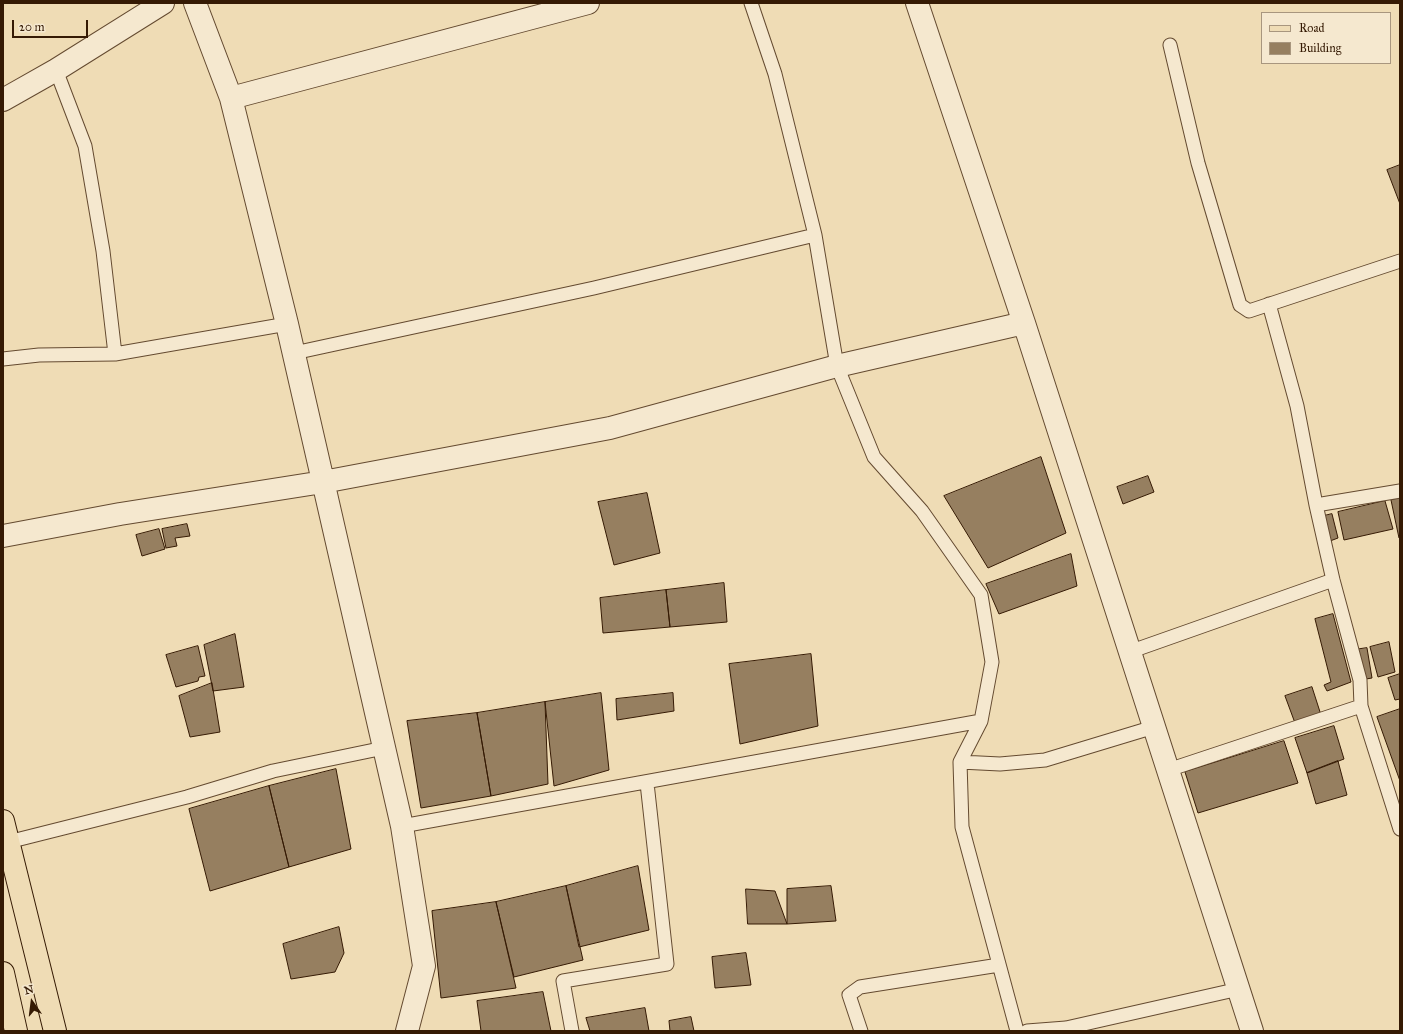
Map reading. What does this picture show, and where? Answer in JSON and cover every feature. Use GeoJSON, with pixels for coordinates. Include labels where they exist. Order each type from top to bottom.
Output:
{"type":"FeatureCollection","features":[{"type":"Feature","properties":{"kind":"main road"},"geometry":{"type":"LineString","coordinates":[[3,821],[55,1031]]}},
{"type":"Feature","properties":{"kind":"main road"},"geometry":{"type":"LineString","coordinates":[[3,973],[13,1030]]}},
{"type":"Feature","properties":{"kind":"street"},"geometry":{"type":"LineString","coordinates":[[3,100],[56,70],[162,3]]}},
{"type":"Feature","properties":{"kind":"street"},"geometry":{"type":"LineString","coordinates":[[195,3],[231,98],[294,353],[402,826],[424,966],[407,1031]]}},
{"type":"Feature","properties":{"kind":"street"},"geometry":{"type":"LineString","coordinates":[[231,98],[588,3]]}},
{"type":"Feature","properties":{"kind":"street"},"geometry":{"type":"LineString","coordinates":[[917,3],[1024,323],[1252,1031]]}},
{"type":"Feature","properties":{"kind":"street"},"geometry":{"type":"LineString","coordinates":[[3,536],[120,514],[323,482],[610,428],[838,366],[1024,323]]}},
{"type":"Feature","properties":{"kind":"lane"},"geometry":{"type":"LineString","coordinates":[[751,3],[775,74],[815,235],[838,366],[874,457],[922,511],[982,595],[992,662],[982,721],[960,762],[962,827],[1017,1031]]}},
{"type":"Feature","properties":{"kind":"lane"},"geometry":{"type":"LineString","coordinates":[[1170,45],[1198,163],[1240,305],[1249,311],[1400,261]]}},
{"type":"Feature","properties":{"kind":"lane"},"geometry":{"type":"LineString","coordinates":[[56,70],[85,146],[103,251],[115,354]]}},
{"type":"Feature","properties":{"kind":"lane"},"geometry":{"type":"LineString","coordinates":[[294,353],[594,288],[815,235]]}},
{"type":"Feature","properties":{"kind":"lane"},"geometry":{"type":"LineString","coordinates":[[1269,304],[1297,406],[1316,505],[1333,580],[1360,680],[1361,706],[1400,829]]}},
{"type":"Feature","properties":{"kind":"lane"},"geometry":{"type":"LineString","coordinates":[[3,359],[39,355],[115,354],[287,324]]}},
{"type":"Feature","properties":{"kind":"lane"},"geometry":{"type":"LineString","coordinates":[[1316,505],[1400,491]]}},
{"type":"Feature","properties":{"kind":"lane"},"geometry":{"type":"LineString","coordinates":[[1129,652],[1333,580]]}},
{"type":"Feature","properties":{"kind":"lane"},"geometry":{"type":"LineString","coordinates":[[1168,770],[1361,706]]}},
{"type":"Feature","properties":{"kind":"lane"},"geometry":{"type":"LineString","coordinates":[[402,826],[647,783],[982,721]]}},
{"type":"Feature","properties":{"kind":"lane"},"geometry":{"type":"LineString","coordinates":[[960,762],[1000,764],[1045,760],[1154,727]]}},
{"type":"Feature","properties":{"kind":"lane"},"geometry":{"type":"LineString","coordinates":[[8,842],[187,797],[273,771],[384,748]]}},
{"type":"Feature","properties":{"kind":"lane"},"geometry":{"type":"LineString","coordinates":[[572,1031],[563,981],[667,964],[647,783]]}},
{"type":"Feature","properties":{"kind":"lane"},"geometry":{"type":"LineString","coordinates":[[861,1031],[849,995],[860,987],[999,965]]}},
{"type":"Feature","properties":{"kind":"lane"},"geometry":{"type":"LineString","coordinates":[[1026,1031],[1066,1028],[1239,989]]}},
{"type":"Feature","properties":{"kind":"building"},"geometry":{"type":"Polygon","coordinates":[[[1400,165],[1400,204],[1387,170],[1400,165]]]}},
{"type":"Feature","properties":{"kind":"building"},"geometry":{"type":"Polygon","coordinates":[[[1041,457],[1066,533],[988,568],[944,496],[1041,457]]]}},
{"type":"Feature","properties":{"kind":"building"},"geometry":{"type":"Polygon","coordinates":[[[1148,476],[1154,492],[1123,504],[1117,487],[1148,476]]]}},
{"type":"Feature","properties":{"kind":"building"},"geometry":{"type":"Polygon","coordinates":[[[647,493],[660,553],[614,565],[598,502],[647,493]]]}},
{"type":"Feature","properties":{"kind":"building"},"geometry":{"type":"Polygon","coordinates":[[[1400,498],[1400,538],[1399,538],[1391,500],[1400,498]]]}},
{"type":"Feature","properties":{"kind":"building"},"geometry":{"type":"Polygon","coordinates":[[[1385,501],[1393,529],[1344,540],[1338,512],[1385,501]]]}},
{"type":"Feature","properties":{"kind":"building"},"geometry":{"type":"Polygon","coordinates":[[[1332,514],[1338,538],[1330,541],[1324,516],[1332,514]]]}},
{"type":"Feature","properties":{"kind":"building"},"geometry":{"type":"Polygon","coordinates":[[[187,524],[190,536],[175,538],[177,546],[166,548],[162,529],[187,524]]]}},
{"type":"Feature","properties":{"kind":"building"},"geometry":{"type":"Polygon","coordinates":[[[159,529],[165,549],[142,556],[136,535],[159,529]]]}},
{"type":"Feature","properties":{"kind":"building"},"geometry":{"type":"Polygon","coordinates":[[[1071,554],[1077,586],[999,614],[986,584],[1071,554]]]}},
{"type":"Feature","properties":{"kind":"building"},"geometry":{"type":"Polygon","coordinates":[[[724,583],[727,622],[670,627],[666,590],[724,583]]]}},
{"type":"Feature","properties":{"kind":"building"},"geometry":{"type":"Polygon","coordinates":[[[666,590],[670,627],[603,633],[600,598],[666,590]]]}},
{"type":"Feature","properties":{"kind":"building"},"geometry":{"type":"Polygon","coordinates":[[[1333,614],[1351,682],[1327,691],[1324,685],[1331,682],[1315,619],[1333,614]]]}},
{"type":"Feature","properties":{"kind":"building"},"geometry":{"type":"Polygon","coordinates":[[[235,634],[244,687],[213,691],[204,645],[235,634]]]}},
{"type":"Feature","properties":{"kind":"building"},"geometry":{"type":"Polygon","coordinates":[[[1389,642],[1395,672],[1378,677],[1370,647],[1389,642]]]}},
{"type":"Feature","properties":{"kind":"building"},"geometry":{"type":"Polygon","coordinates":[[[198,646],[205,676],[199,677],[198,681],[176,687],[166,655],[198,646]]]}},
{"type":"Feature","properties":{"kind":"building"},"geometry":{"type":"Polygon","coordinates":[[[1367,648],[1372,678],[1360,680],[1354,650],[1367,648]]]}},
{"type":"Feature","properties":{"kind":"building"},"geometry":{"type":"Polygon","coordinates":[[[811,654],[818,726],[740,744],[729,664],[811,654]]]}},
{"type":"Feature","properties":{"kind":"building"},"geometry":{"type":"Polygon","coordinates":[[[1400,674],[1400,699],[1395,700],[1388,678],[1400,674]]]}},
{"type":"Feature","properties":{"kind":"building"},"geometry":{"type":"Polygon","coordinates":[[[212,683],[220,732],[190,737],[179,696],[212,683]]]}},
{"type":"Feature","properties":{"kind":"building"},"geometry":{"type":"Polygon","coordinates":[[[1312,687],[1321,715],[1295,723],[1285,696],[1312,687]]]}},
{"type":"Feature","properties":{"kind":"building"},"geometry":{"type":"Polygon","coordinates":[[[601,693],[609,770],[554,786],[545,702],[601,693]]]}},
{"type":"Feature","properties":{"kind":"building"},"geometry":{"type":"Polygon","coordinates":[[[673,693],[674,711],[617,720],[616,699],[673,693]]]}},
{"type":"Feature","properties":{"kind":"building"},"geometry":{"type":"Polygon","coordinates":[[[545,702],[548,784],[491,796],[477,713],[545,702]]]}},
{"type":"Feature","properties":{"kind":"building"},"geometry":{"type":"Polygon","coordinates":[[[1400,709],[1400,781],[1377,717],[1400,709]]]}},
{"type":"Feature","properties":{"kind":"building"},"geometry":{"type":"Polygon","coordinates":[[[477,713],[491,796],[421,808],[407,721],[477,713]]]}},
{"type":"Feature","properties":{"kind":"building"},"geometry":{"type":"Polygon","coordinates":[[[1334,726],[1344,759],[1307,773],[1295,738],[1334,726]]]}},
{"type":"Feature","properties":{"kind":"building"},"geometry":{"type":"Polygon","coordinates":[[[1284,741],[1298,783],[1198,813],[1185,772],[1284,741]]]}},
{"type":"Feature","properties":{"kind":"building"},"geometry":{"type":"Polygon","coordinates":[[[1338,761],[1347,795],[1316,804],[1307,773],[1338,761]]]}},
{"type":"Feature","properties":{"kind":"building"},"geometry":{"type":"Polygon","coordinates":[[[336,769],[351,849],[289,867],[269,786],[336,769]]]}},
{"type":"Feature","properties":{"kind":"building"},"geometry":{"type":"Polygon","coordinates":[[[269,786],[289,867],[210,891],[189,809],[269,786]]]}},
{"type":"Feature","properties":{"kind":"building"},"geometry":{"type":"Polygon","coordinates":[[[638,866],[649,930],[579,947],[566,886],[638,866]]]}},
{"type":"Feature","properties":{"kind":"building"},"geometry":{"type":"Polygon","coordinates":[[[566,886],[583,960],[514,977],[496,902],[566,886]]]}},
{"type":"Feature","properties":{"kind":"building"},"geometry":{"type":"Polygon","coordinates":[[[831,886],[836,921],[787,924],[787,889],[831,886]]]}},
{"type":"Feature","properties":{"kind":"building"},"geometry":{"type":"Polygon","coordinates":[[[746,889],[775,891],[787,924],[748,924],[746,889]]]}},
{"type":"Feature","properties":{"kind":"building"},"geometry":{"type":"Polygon","coordinates":[[[496,902],[516,988],[441,998],[432,911],[496,902]]]}},
{"type":"Feature","properties":{"kind":"building"},"geometry":{"type":"Polygon","coordinates":[[[339,927],[344,953],[335,972],[291,979],[283,944],[339,927]]]}},
{"type":"Feature","properties":{"kind":"building"},"geometry":{"type":"Polygon","coordinates":[[[746,953],[751,985],[715,988],[712,957],[746,953]]]}},
{"type":"Feature","properties":{"kind":"building"},"geometry":{"type":"Polygon","coordinates":[[[543,992],[551,1031],[481,1031],[477,1001],[543,992]]]}},
{"type":"Feature","properties":{"kind":"building"},"geometry":{"type":"Polygon","coordinates":[[[645,1008],[649,1031],[590,1031],[586,1018],[645,1008]]]}},
{"type":"Feature","properties":{"kind":"building"},"geometry":{"type":"Polygon","coordinates":[[[691,1017],[694,1031],[670,1031],[669,1021],[691,1017]]]}}]}
